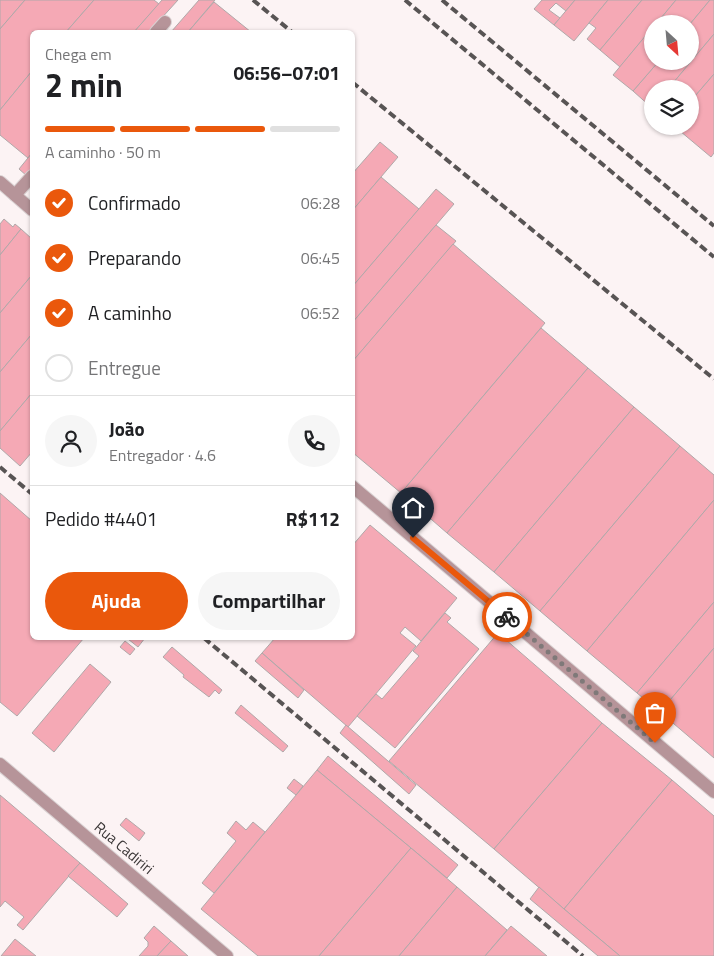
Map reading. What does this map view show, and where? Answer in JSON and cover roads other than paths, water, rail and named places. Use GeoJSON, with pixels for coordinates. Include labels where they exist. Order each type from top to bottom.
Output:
{"type":"FeatureCollection","features":[{"type":"Feature","properties":{"kind":"street"},"geometry":{"type":"LineString","coordinates":[[158,30],[165,22]]}},
{"type":"Feature","properties":{"kind":"street"},"geometry":{"type":"LineString","coordinates":[[15,196],[30,178]]}},
{"type":"Feature","properties":{"kind":"street"},"geometry":{"type":"LineString","coordinates":[[0,182],[30,208]]}},
{"type":"Feature","properties":{"kind":"street"},"geometry":{"type":"LineString","coordinates":[[355,489],[714,792]]}},
{"type":"Feature","properties":{"kind":"street","name":"Rua Cadiriri"},"geometry":{"type":"LineString","coordinates":[[0,764],[227,956]]}},
{"type":"Feature","properties":{"kind":"railway"},"geometry":{"type":"LineString","coordinates":[[253,0],[290,30]]}},
{"type":"Feature","properties":{"kind":"railway"},"geometry":{"type":"LineString","coordinates":[[405,0],[714,257]]}},
{"type":"Feature","properties":{"kind":"railway"},"geometry":{"type":"LineString","coordinates":[[442,0],[714,226]]}},
{"type":"Feature","properties":{"kind":"railway"},"geometry":{"type":"LineString","coordinates":[[355,84],[714,379]]}},
{"type":"Feature","properties":{"kind":"railway"},"geometry":{"type":"LineString","coordinates":[[0,467],[30,492]]}},
{"type":"Feature","properties":{"kind":"railway"},"geometry":{"type":"LineString","coordinates":[[206,640],[583,956]]}}]}
